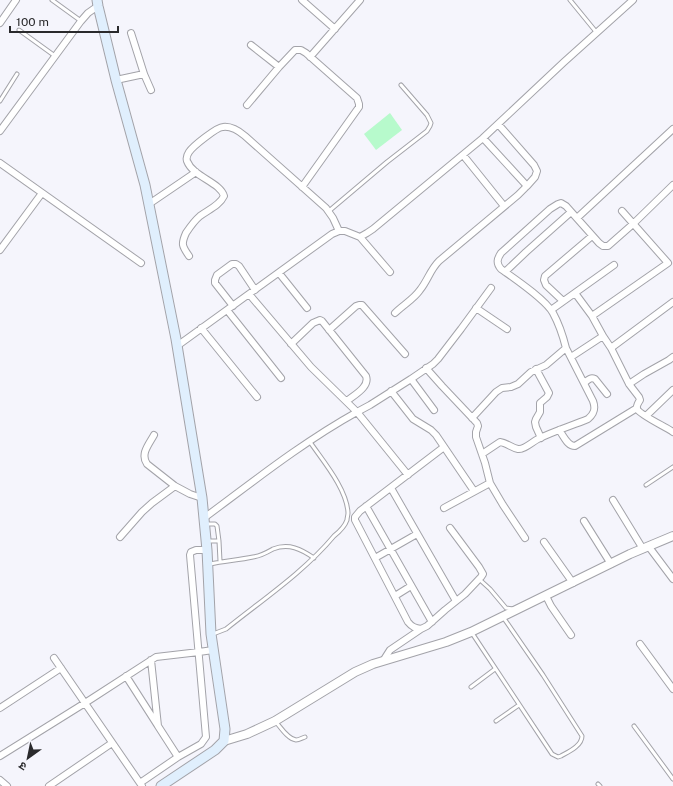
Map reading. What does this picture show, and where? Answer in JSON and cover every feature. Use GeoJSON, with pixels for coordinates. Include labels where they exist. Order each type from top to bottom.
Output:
{"type":"FeatureCollection","features":[{"type":"Feature","properties":{"kind":"main road"},"geometry":{"type":"LineString","coordinates":[[97,3],[116,80],[145,185],[177,346],[202,498],[208,564],[213,650],[225,729],[224,741],[216,750],[161,786]]}},
{"type":"Feature","properties":{"kind":"street"},"geometry":{"type":"LineString","coordinates":[[0,23],[16,0]]}},
{"type":"Feature","properties":{"kind":"street"},"geometry":{"type":"LineString","coordinates":[[302,0],[335,29]]}},
{"type":"Feature","properties":{"kind":"street"},"geometry":{"type":"LineString","coordinates":[[360,236],[367,234],[374,229],[483,138],[633,0]]}},
{"type":"Feature","properties":{"kind":"street"},"geometry":{"type":"LineString","coordinates":[[310,57],[335,29],[356,1]]}},
{"type":"Feature","properties":{"kind":"street"},"geometry":{"type":"LineString","coordinates":[[0,131],[55,56],[97,3]]}},
{"type":"Feature","properties":{"kind":"street"},"geometry":{"type":"LineString","coordinates":[[131,33],[144,74],[151,90]]}},
{"type":"Feature","properties":{"kind":"street"},"geometry":{"type":"LineString","coordinates":[[251,45],[279,67]]}},
{"type":"Feature","properties":{"kind":"street"},"geometry":{"type":"LineString","coordinates":[[247,105],[295,50],[301,50],[357,98],[359,107],[356,112],[302,187]]}},
{"type":"Feature","properties":{"kind":"street"},"geometry":{"type":"LineString","coordinates":[[116,80],[144,74]]}},
{"type":"Feature","properties":{"kind":"street"},"geometry":{"type":"LineString","coordinates":[[395,313],[416,295],[433,267],[439,261],[518,195],[535,177],[537,171],[534,165],[498,124]]}},
{"type":"Feature","properties":{"kind":"street"},"geometry":{"type":"LineString","coordinates":[[189,256],[183,248],[182,243],[189,228],[197,218],[220,202],[224,196],[223,192],[196,172],[188,162],[187,158],[193,147],[218,128],[225,126],[231,127],[240,132],[302,187],[334,218],[339,231]]}},
{"type":"Feature","properties":{"kind":"street"},"geometry":{"type":"LineString","coordinates":[[577,218],[673,129]]}},
{"type":"Feature","properties":{"kind":"street"},"geometry":{"type":"LineString","coordinates":[[483,138],[527,186]]}},
{"type":"Feature","properties":{"kind":"street"},"geometry":{"type":"LineString","coordinates":[[463,155],[504,206]]}},
{"type":"Feature","properties":{"kind":"street"},"geometry":{"type":"LineString","coordinates":[[0,163],[141,263]]}},
{"type":"Feature","properties":{"kind":"street"},"geometry":{"type":"LineString","coordinates":[[149,204],[196,172]]}},
{"type":"Feature","properties":{"kind":"street"},"geometry":{"type":"LineString","coordinates":[[482,454],[500,442],[519,449],[541,438],[588,419],[592,415],[595,406],[566,348],[560,329],[551,310],[543,300],[505,272],[498,265],[498,258],[501,253],[550,209],[561,203],[577,218],[599,244],[602,246],[608,246],[673,185]]}},
{"type":"Feature","properties":{"kind":"street"},"geometry":{"type":"LineString","coordinates":[[0,250],[42,193]]}},
{"type":"Feature","properties":{"kind":"street"},"geometry":{"type":"LineString","coordinates":[[622,211],[673,268]]}},
{"type":"Feature","properties":{"kind":"street"},"geometry":{"type":"LineString","coordinates":[[505,272],[571,212]]}},
{"type":"Feature","properties":{"kind":"street"},"geometry":{"type":"LineString","coordinates":[[177,346],[332,234],[339,231],[345,231],[360,236],[390,272]]}},
{"type":"Feature","properties":{"kind":"street"},"geometry":{"type":"LineString","coordinates":[[563,301],[546,285],[544,280],[545,276],[592,236]]}},
{"type":"Feature","properties":{"kind":"street"},"geometry":{"type":"LineString","coordinates":[[592,316],[668,263]]}},
{"type":"Feature","properties":{"kind":"street"},"geometry":{"type":"LineString","coordinates":[[233,306],[216,283],[217,274],[232,264],[236,264],[242,270],[255,290]]}},
{"type":"Feature","properties":{"kind":"street"},"geometry":{"type":"LineString","coordinates":[[551,310],[614,265]]}},
{"type":"Feature","properties":{"kind":"street"},"geometry":{"type":"LineString","coordinates":[[279,273],[307,308]]}},
{"type":"Feature","properties":{"kind":"street"},"geometry":{"type":"LineString","coordinates":[[204,521],[310,442],[345,418],[370,405],[433,364],[491,288]]}},
{"type":"Feature","properties":{"kind":"street"},"geometry":{"type":"LineString","coordinates":[[575,293],[592,316],[611,348],[629,384],[639,397],[640,400],[637,404],[637,408],[640,413],[673,432]]}},
{"type":"Feature","properties":{"kind":"street"},"geometry":{"type":"LineString","coordinates":[[249,294],[311,367],[357,412],[408,475]]}},
{"type":"Feature","properties":{"kind":"street"},"geometry":{"type":"LineString","coordinates":[[611,348],[673,302]]}},
{"type":"Feature","properties":{"kind":"street"},"geometry":{"type":"LineString","coordinates":[[329,330],[356,306],[362,305],[405,354]]}},
{"type":"Feature","properties":{"kind":"street"},"geometry":{"type":"LineString","coordinates":[[476,308],[507,329]]}},
{"type":"Feature","properties":{"kind":"street"},"geometry":{"type":"LineString","coordinates":[[227,310],[281,378]]}},
{"type":"Feature","properties":{"kind":"street"},"geometry":{"type":"LineString","coordinates":[[291,344],[316,320],[322,321],[366,376],[367,383],[364,387],[346,401]]}},
{"type":"Feature","properties":{"kind":"street"},"geometry":{"type":"LineString","coordinates":[[201,328],[257,397]]}},
{"type":"Feature","properties":{"kind":"street"},"geometry":{"type":"LineString","coordinates":[[571,357],[603,336]]}},
{"type":"Feature","properties":{"kind":"street"},"geometry":{"type":"LineString","coordinates":[[472,418],[496,392],[502,388],[511,387],[518,384],[531,372],[546,365],[566,348]]}},
{"type":"Feature","properties":{"kind":"street"},"geometry":{"type":"LineString","coordinates":[[629,384],[673,357]]}},
{"type":"Feature","properties":{"kind":"street"},"geometry":{"type":"LineString","coordinates":[[426,368],[477,423],[478,426],[476,437],[490,483],[525,538]]}},
{"type":"Feature","properties":{"kind":"street"},"geometry":{"type":"LineString","coordinates":[[536,369],[549,393],[540,403],[540,412],[535,422],[541,438]]}},
{"type":"Feature","properties":{"kind":"street"},"geometry":{"type":"LineString","coordinates":[[584,383],[590,378],[593,378],[607,394]]}},
{"type":"Feature","properties":{"kind":"street"},"geometry":{"type":"LineString","coordinates":[[411,379],[434,410]]}},
{"type":"Feature","properties":{"kind":"street"},"geometry":{"type":"LineString","coordinates":[[646,416],[673,390]]}},
{"type":"Feature","properties":{"kind":"street"},"geometry":{"type":"LineString","coordinates":[[391,391],[413,419],[433,432],[474,491]]}},
{"type":"Feature","properties":{"kind":"street"},"geometry":{"type":"LineString","coordinates":[[560,430],[569,444],[575,446],[637,408]]}},
{"type":"Feature","properties":{"kind":"street"},"geometry":{"type":"LineString","coordinates":[[667,428],[673,423]]}},
{"type":"Feature","properties":{"kind":"street"},"geometry":{"type":"LineString","coordinates":[[154,436],[145,452],[144,460],[147,464],[175,486],[190,494],[202,498]]}},
{"type":"Feature","properties":{"kind":"street"},"geometry":{"type":"LineString","coordinates":[[421,629],[414,628],[408,622],[355,517],[360,510],[444,447]]}},
{"type":"Feature","properties":{"kind":"street"},"geometry":{"type":"LineString","coordinates":[[444,508],[490,483]]}},
{"type":"Feature","properties":{"kind":"street"},"geometry":{"type":"LineString","coordinates":[[120,537],[142,512],[175,486]]}},
{"type":"Feature","properties":{"kind":"street"},"geometry":{"type":"LineString","coordinates":[[391,488],[456,601]]}},
{"type":"Feature","properties":{"kind":"street"},"geometry":{"type":"LineString","coordinates":[[613,500],[646,548],[673,579]]}},
{"type":"Feature","properties":{"kind":"street"},"geometry":{"type":"LineString","coordinates":[[366,506],[432,622]]}},
{"type":"Feature","properties":{"kind":"street"},"geometry":{"type":"LineString","coordinates":[[584,521],[611,564]]}},
{"type":"Feature","properties":{"kind":"street"},"geometry":{"type":"LineString","coordinates":[[383,661],[390,650],[432,622],[483,574],[450,528]]}},
{"type":"Feature","properties":{"kind":"street"},"geometry":{"type":"LineString","coordinates":[[375,558],[417,534]]}},
{"type":"Feature","properties":{"kind":"street"},"geometry":{"type":"LineString","coordinates":[[224,741],[247,734],[275,720],[355,672],[373,664],[446,642],[471,632],[611,564],[673,536]]}},
{"type":"Feature","properties":{"kind":"street"},"geometry":{"type":"LineString","coordinates":[[544,542],[572,583]]}},
{"type":"Feature","properties":{"kind":"street"},"geometry":{"type":"LineString","coordinates":[[54,658],[141,784],[178,757],[201,744],[206,737],[190,555],[192,552],[206,545]]}},
{"type":"Feature","properties":{"kind":"street"},"geometry":{"type":"LineString","coordinates":[[395,596],[411,586]]}},
{"type":"Feature","properties":{"kind":"street"},"geometry":{"type":"LineString","coordinates":[[546,596],[571,635]]}},
{"type":"Feature","properties":{"kind":"street"},"geometry":{"type":"LineString","coordinates":[[640,644],[673,689]]}},
{"type":"Feature","properties":{"kind":"street"},"geometry":{"type":"LineString","coordinates":[[0,756],[156,657],[213,650]]}},
{"type":"Feature","properties":{"kind":"street"},"geometry":{"type":"LineString","coordinates":[[151,660],[158,726]]}},
{"type":"Feature","properties":{"kind":"street"},"geometry":{"type":"LineString","coordinates":[[0,708],[61,668]]}},
{"type":"Feature","properties":{"kind":"street"},"geometry":{"type":"LineString","coordinates":[[126,676],[178,757]]}},
{"type":"Feature","properties":{"kind":"street"},"geometry":{"type":"LineString","coordinates":[[49,786],[112,743]]}},
{"type":"Feature","properties":{"kind":"street"},"geometry":{"type":"LineString","coordinates":[[0,780],[7,786]]}},
{"type":"Feature","properties":{"kind":"lane"},"geometry":{"type":"LineString","coordinates":[[52,0],[81,22]]}},
{"type":"Feature","properties":{"kind":"lane"},"geometry":{"type":"LineString","coordinates":[[570,0],[597,33]]}},
{"type":"Feature","properties":{"kind":"lane"},"geometry":{"type":"LineString","coordinates":[[19,30],[55,56]]}},
{"type":"Feature","properties":{"kind":"lane"},"geometry":{"type":"LineString","coordinates":[[0,101],[17,74]]}},
{"type":"Feature","properties":{"kind":"lane"},"geometry":{"type":"LineString","coordinates":[[328,211],[430,126],[431,123],[428,115],[401,85]]}},
{"type":"Feature","properties":{"kind":"lane"},"geometry":{"type":"LineString","coordinates":[[212,634],[226,629],[308,565],[345,524],[348,514],[346,503],[336,481],[310,442]]}},
{"type":"Feature","properties":{"kind":"lane"},"geometry":{"type":"LineString","coordinates":[[646,486],[673,467]]}},
{"type":"Feature","properties":{"kind":"lane"},"geometry":{"type":"LineString","coordinates":[[204,521],[217,526],[220,541],[220,561]]}},
{"type":"Feature","properties":{"kind":"lane"},"geometry":{"type":"LineString","coordinates":[[206,545],[220,541]]}},
{"type":"Feature","properties":{"kind":"lane"},"geometry":{"type":"LineString","coordinates":[[208,564],[264,555],[280,547],[298,548],[314,558]]}},
{"type":"Feature","properties":{"kind":"lane"},"geometry":{"type":"LineString","coordinates":[[479,579],[490,589],[506,608],[518,609]]}},
{"type":"Feature","properties":{"kind":"lane"},"geometry":{"type":"LineString","coordinates":[[471,632],[548,748],[555,756],[561,756],[580,743],[582,736],[543,675],[502,617]]}},
{"type":"Feature","properties":{"kind":"lane"},"geometry":{"type":"LineString","coordinates":[[471,687],[495,669]]}},
{"type":"Feature","properties":{"kind":"lane"},"geometry":{"type":"LineString","coordinates":[[496,721],[519,705]]}},
{"type":"Feature","properties":{"kind":"lane"},"geometry":{"type":"LineString","coordinates":[[275,720],[290,738],[298,740],[305,737]]}},
{"type":"Feature","properties":{"kind":"lane"},"geometry":{"type":"LineString","coordinates":[[634,726],[673,779]]}},
{"type":"Feature","properties":{"kind":"green space"},"geometry":{"type":"Polygon","coordinates":[[[390,113],[402,130],[376,150],[364,134],[390,113]]]}}]}
